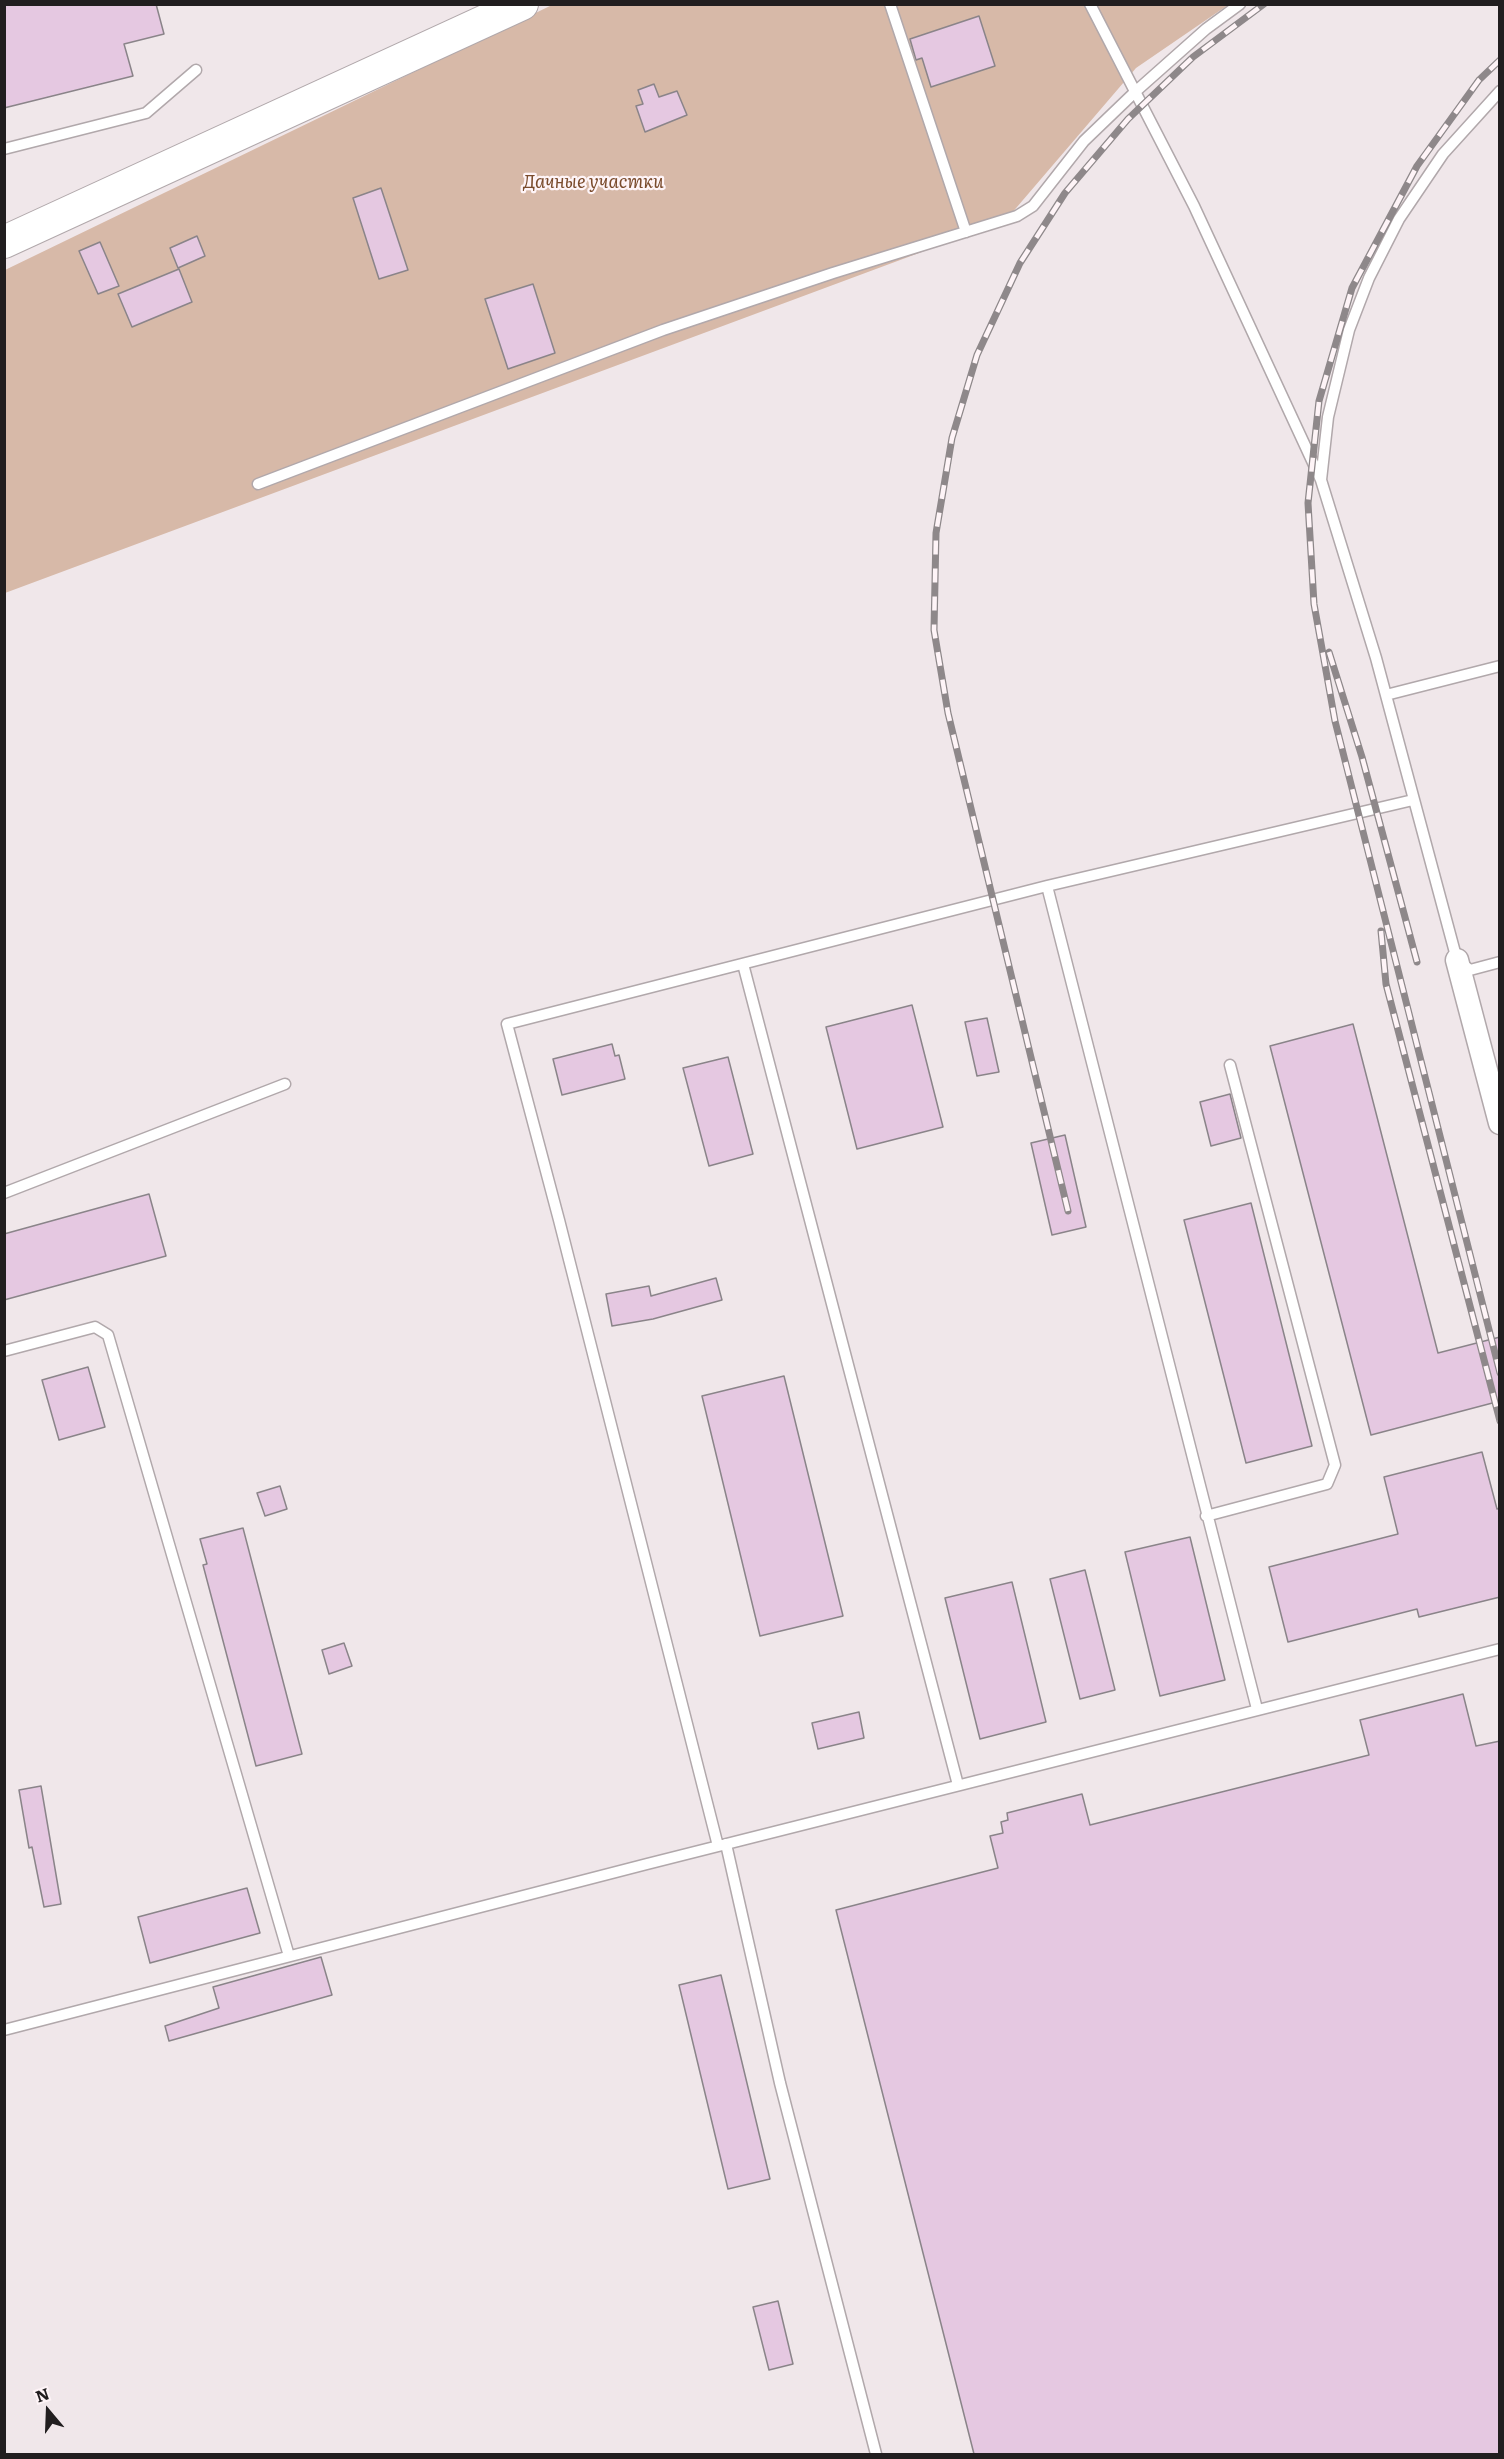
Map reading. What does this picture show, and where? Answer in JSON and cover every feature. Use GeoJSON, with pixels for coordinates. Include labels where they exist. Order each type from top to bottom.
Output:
{"type":"FeatureCollection","features":[{"type":"Feature","properties":{"kind":"main road"},"geometry":{"type":"LineString","coordinates":[[4,243],[522,4]]}},
{"type":"Feature","properties":{"kind":"street"},"geometry":{"type":"LineString","coordinates":[[1457,960],[1500,1123]]}},
{"type":"Feature","properties":{"kind":"lane"},"geometry":{"type":"LineString","coordinates":[[890,4],[966,232]]}},
{"type":"Feature","properties":{"kind":"lane"},"geometry":{"type":"LineString","coordinates":[[1090,4],[1194,206],[1321,480],[1386,695],[1457,960],[1470,970],[1500,962]]}},
{"type":"Feature","properties":{"kind":"lane"},"geometry":{"type":"LineString","coordinates":[[258,484],[663,330],[833,273],[1017,216],[1033,206],[1084,141],[1135,92],[1206,29],[1240,4]]}},
{"type":"Feature","properties":{"kind":"lane"},"geometry":{"type":"LineString","coordinates":[[4,149],[146,113],[196,70]]}},
{"type":"Feature","properties":{"kind":"lane"},"geometry":{"type":"LineString","coordinates":[[1321,480],[1330,406],[1349,330],[1369,278],[1399,219],[1443,154],[1500,91]]}},
{"type":"Feature","properties":{"kind":"lane"},"geometry":{"type":"LineString","coordinates":[[1386,695],[1500,666]]}},
{"type":"Feature","properties":{"kind":"lane"},"geometry":{"type":"LineString","coordinates":[[876,2454],[780,2083],[722,1845],[507,1024],[1047,886],[1413,800]]}},
{"type":"Feature","properties":{"kind":"lane"},"geometry":{"type":"LineString","coordinates":[[1047,886],[1257,1709]]}},
{"type":"Feature","properties":{"kind":"lane"},"geometry":{"type":"LineString","coordinates":[[744,964],[958,1785]]}},
{"type":"Feature","properties":{"kind":"lane"},"geometry":{"type":"LineString","coordinates":[[1206,1516],[1326,1484],[1335,1465],[1230,1065]]}},
{"type":"Feature","properties":{"kind":"lane"},"geometry":{"type":"LineString","coordinates":[[4,1193],[285,1084]]}},
{"type":"Feature","properties":{"kind":"lane"},"geometry":{"type":"LineString","coordinates":[[4,1351],[95,1327],[108,1335],[290,1956]]}},
{"type":"Feature","properties":{"kind":"lane"},"geometry":{"type":"LineString","coordinates":[[4,2030],[1500,1648]]}},
{"type":"Feature","properties":{"kind":"green space","name":"Дачные участки"},"geometry":{"type":"Polygon","coordinates":[[[552,5],[1228,5],[1136,68],[1005,221],[5,593],[5,270],[552,5]]]}},
{"type":"Feature","properties":{"kind":"building"},"geometry":{"type":"Polygon","coordinates":[[[4,4],[156,4],[164,34],[124,44],[133,76],[4,108],[4,4]]]}},
{"type":"Feature","properties":{"kind":"building"},"geometry":{"type":"Polygon","coordinates":[[[979,16],[995,66],[931,87],[922,58],[916,60],[910,39],[979,16]]]}},
{"type":"Feature","properties":{"kind":"building"},"geometry":{"type":"Polygon","coordinates":[[[654,84],[659,97],[677,91],[687,115],[645,132],[636,106],[643,104],[638,90],[654,84]]]}},
{"type":"Feature","properties":{"kind":"building"},"geometry":{"type":"Polygon","coordinates":[[[381,188],[408,270],[379,279],[353,198],[381,188]]]}},
{"type":"Feature","properties":{"kind":"building"},"geometry":{"type":"Polygon","coordinates":[[[197,236],[205,256],[178,268],[170,248],[197,236]]]}},
{"type":"Feature","properties":{"kind":"building"},"geometry":{"type":"Polygon","coordinates":[[[100,242],[119,286],[98,294],[79,251],[100,242]]]}},
{"type":"Feature","properties":{"kind":"building"},"geometry":{"type":"Polygon","coordinates":[[[179,269],[192,302],[132,327],[118,294],[179,269]]]}},
{"type":"Feature","properties":{"kind":"building"},"geometry":{"type":"Polygon","coordinates":[[[533,284],[555,353],[508,369],[485,299],[533,284]]]}},
{"type":"Feature","properties":{"kind":"building"},"geometry":{"type":"Polygon","coordinates":[[[912,1005],[943,1127],[857,1149],[826,1027],[912,1005]]]}},
{"type":"Feature","properties":{"kind":"building"},"geometry":{"type":"Polygon","coordinates":[[[987,1018],[999,1072],[977,1076],[965,1022],[987,1018]]]}},
{"type":"Feature","properties":{"kind":"building"},"geometry":{"type":"Polygon","coordinates":[[[1353,1024],[1438,1353],[1500,1337],[1500,1401],[1371,1435],[1270,1046],[1353,1024]]]}},
{"type":"Feature","properties":{"kind":"building"},"geometry":{"type":"Polygon","coordinates":[[[612,1044],[615,1056],[619,1055],[625,1079],[562,1095],[553,1059],[612,1044]]]}},
{"type":"Feature","properties":{"kind":"building"},"geometry":{"type":"Polygon","coordinates":[[[728,1057],[753,1154],[709,1166],[683,1068],[728,1057]]]}},
{"type":"Feature","properties":{"kind":"building"},"geometry":{"type":"Polygon","coordinates":[[[1230,1094],[1241,1138],[1211,1146],[1200,1102],[1230,1094]]]}},
{"type":"Feature","properties":{"kind":"building"},"geometry":{"type":"Polygon","coordinates":[[[1065,1135],[1086,1227],[1052,1235],[1031,1143],[1065,1135]]]}},
{"type":"Feature","properties":{"kind":"building"},"geometry":{"type":"Polygon","coordinates":[[[149,1194],[166,1256],[4,1300],[4,1234],[149,1194]]]}},
{"type":"Feature","properties":{"kind":"building"},"geometry":{"type":"Polygon","coordinates":[[[1251,1203],[1312,1446],[1246,1463],[1184,1220],[1251,1203]]]}},
{"type":"Feature","properties":{"kind":"building"},"geometry":{"type":"Polygon","coordinates":[[[716,1278],[722,1300],[653,1319],[612,1326],[606,1294],[649,1286],[651,1296],[716,1278]]]}},
{"type":"Feature","properties":{"kind":"building"},"geometry":{"type":"Polygon","coordinates":[[[88,1367],[105,1427],[59,1440],[42,1380],[88,1367]]]}},
{"type":"Feature","properties":{"kind":"building"},"geometry":{"type":"Polygon","coordinates":[[[784,1376],[843,1616],[760,1636],[702,1396],[784,1376]]]}},
{"type":"Feature","properties":{"kind":"building"},"geometry":{"type":"Polygon","coordinates":[[[1482,1452],[1497,1509],[1500,1508],[1500,1597],[1419,1617],[1417,1609],[1288,1642],[1269,1567],[1398,1534],[1384,1477],[1482,1452]]]}},
{"type":"Feature","properties":{"kind":"building"},"geometry":{"type":"Polygon","coordinates":[[[280,1486],[287,1509],[265,1516],[257,1493],[280,1486]]]}},
{"type":"Feature","properties":{"kind":"building"},"geometry":{"type":"Polygon","coordinates":[[[243,1528],[302,1754],[256,1766],[203,1565],[207,1564],[200,1539],[243,1528]]]}},
{"type":"Feature","properties":{"kind":"building"},"geometry":{"type":"Polygon","coordinates":[[[1190,1537],[1225,1680],[1160,1696],[1125,1552],[1190,1537]]]}},
{"type":"Feature","properties":{"kind":"building"},"geometry":{"type":"Polygon","coordinates":[[[1085,1570],[1115,1690],[1080,1699],[1050,1579],[1085,1570]]]}},
{"type":"Feature","properties":{"kind":"building"},"geometry":{"type":"Polygon","coordinates":[[[1012,1582],[1046,1722],[980,1739],[945,1598],[1012,1582]]]}},
{"type":"Feature","properties":{"kind":"building"},"geometry":{"type":"Polygon","coordinates":[[[344,1643],[352,1666],[329,1674],[322,1650],[344,1643]]]}},
{"type":"Feature","properties":{"kind":"building"},"geometry":{"type":"Polygon","coordinates":[[[1463,1694],[1476,1746],[1500,1741],[1500,2454],[974,2454],[836,1910],[998,1868],[990,1836],[1003,1833],[1001,1822],[1008,1820],[1007,1813],[1082,1794],[1090,1825],[1369,1755],[1360,1720],[1463,1694]]]}},
{"type":"Feature","properties":{"kind":"building"},"geometry":{"type":"Polygon","coordinates":[[[859,1712],[864,1738],[818,1749],[812,1723],[859,1712]]]}},
{"type":"Feature","properties":{"kind":"building"},"geometry":{"type":"Polygon","coordinates":[[[41,1786],[61,1904],[44,1907],[32,1847],[29,1848],[19,1790],[41,1786]]]}},
{"type":"Feature","properties":{"kind":"building"},"geometry":{"type":"Polygon","coordinates":[[[247,1888],[260,1933],[150,1963],[138,1917],[247,1888]]]}},
{"type":"Feature","properties":{"kind":"building"},"geometry":{"type":"Polygon","coordinates":[[[321,1957],[332,1995],[169,2041],[165,2026],[219,2008],[213,1987],[321,1957]]]}},
{"type":"Feature","properties":{"kind":"building"},"geometry":{"type":"Polygon","coordinates":[[[721,1975],[770,2179],[728,2189],[679,1985],[721,1975]]]}},
{"type":"Feature","properties":{"kind":"building"},"geometry":{"type":"Polygon","coordinates":[[[778,2301],[793,2364],[769,2370],[753,2307],[778,2301]]]}},
{"type":"Feature","properties":{"kind":"railway"},"geometry":{"type":"LineString","coordinates":[[1068,1211],[948,713],[934,630],[936,533],[952,438],[977,355],[1020,263],[1065,193],[1128,119],[1193,57],[1264,4]]}},
{"type":"Feature","properties":{"kind":"railway"},"geometry":{"type":"LineString","coordinates":[[1500,60],[1479,80],[1417,166],[1352,288],[1319,401],[1308,503],[1314,604],[1335,721],[1500,1373]]}},
{"type":"Feature","properties":{"kind":"railway"},"geometry":{"type":"LineString","coordinates":[[1329,652],[1362,757],[1417,962]]}},
{"type":"Feature","properties":{"kind":"railway"},"geometry":{"type":"LineString","coordinates":[[1381,931],[1386,984],[1500,1421]]}}]}
